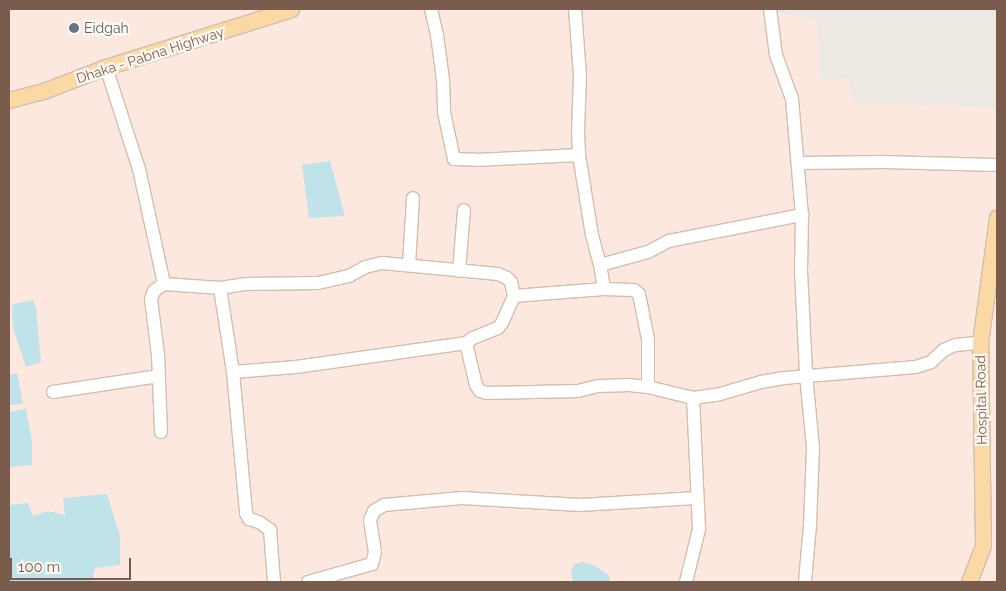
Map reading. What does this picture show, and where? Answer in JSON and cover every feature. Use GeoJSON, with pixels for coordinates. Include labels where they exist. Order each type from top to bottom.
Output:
{"type":"FeatureCollection","features":[{"type":"Feature","properties":{"kind":"main road","name":"Dhaka - Pabna Highway"},"geometry":{"type":"LineString","coordinates":[[9,100],[46,90],[106,68],[292,9]]}},
{"type":"Feature","properties":{"kind":"main road","name":"Hospital Road"},"geometry":{"type":"LineString","coordinates":[[969,582],[983,546],[980,342],[997,217]]}},
{"type":"Feature","properties":{"kind":"street"},"geometry":{"type":"LineString","coordinates":[[431,9],[437,35],[443,80],[444,112],[454,159],[477,160],[579,155]]}},
{"type":"Feature","properties":{"kind":"street"},"geometry":{"type":"LineString","coordinates":[[575,9],[580,75],[579,155],[592,235],[604,289]]}},
{"type":"Feature","properties":{"kind":"street"},"geometry":{"type":"LineString","coordinates":[[770,9],[776,55],[792,100],[802,215],[801,271],[806,375],[813,448],[810,525],[805,582]]}},
{"type":"Feature","properties":{"kind":"street"},"geometry":{"type":"LineString","coordinates":[[106,68],[139,169],[164,284]]}},
{"type":"Feature","properties":{"kind":"street"},"geometry":{"type":"LineString","coordinates":[[798,163],[883,162],[997,165]]}},
{"type":"Feature","properties":{"kind":"street"},"geometry":{"type":"LineString","coordinates":[[409,265],[413,198]]}},
{"type":"Feature","properties":{"kind":"street"},"geometry":{"type":"LineString","coordinates":[[459,271],[464,210]]}},
{"type":"Feature","properties":{"kind":"street"},"geometry":{"type":"LineString","coordinates":[[600,265],[648,252],[669,241],[802,215]]}},
{"type":"Feature","properties":{"kind":"street"},"geometry":{"type":"LineString","coordinates":[[161,432],[159,376],[152,299],[154,291],[164,284],[220,288],[245,284],[318,283],[349,276],[372,264],[409,265],[498,274],[511,282],[514,296],[502,323],[498,328],[473,338],[466,344],[296,368],[233,372]]}},
{"type":"Feature","properties":{"kind":"street"},"geometry":{"type":"LineString","coordinates":[[220,288],[233,372],[246,513],[249,519],[260,522],[270,530],[274,582]]}},
{"type":"Feature","properties":{"kind":"street"},"geometry":{"type":"LineString","coordinates":[[514,296],[604,289],[634,290],[639,294],[648,339],[648,386]]}},
{"type":"Feature","properties":{"kind":"street"},"geometry":{"type":"LineString","coordinates":[[466,344],[476,385],[480,391],[487,393],[578,391],[598,386],[629,385],[648,386],[693,398],[720,394],[761,382],[806,375],[916,367],[931,362],[944,350],[955,344],[980,342]]}},
{"type":"Feature","properties":{"kind":"street"},"geometry":{"type":"LineString","coordinates":[[53,392],[159,376]]}},
{"type":"Feature","properties":{"kind":"street"},"geometry":{"type":"LineString","coordinates":[[686,582],[698,529],[693,398]]}},
{"type":"Feature","properties":{"kind":"street"},"geometry":{"type":"LineString","coordinates":[[308,582],[372,564],[375,552],[370,520],[374,511],[384,505],[462,498],[580,505],[696,498]]}},
{"type":"Feature","properties":{"kind":"shaded area"},"geometry":{"type":"Polygon","coordinates":[[[9,9],[997,9],[997,582],[9,582],[9,9]]]}},
{"type":"Feature","properties":{"kind":"shaded area"},"geometry":{"type":"Polygon","coordinates":[[[774,9],[997,9],[997,108],[852,102],[848,79],[820,80],[817,21],[774,11],[774,9]]]}},
{"type":"Feature","properties":{"kind":"water"},"geometry":{"type":"Polygon","coordinates":[[[330,161],[345,216],[309,218],[302,165],[330,161]]]}},
{"type":"Feature","properties":{"kind":"water"},"geometry":{"type":"Polygon","coordinates":[[[33,300],[36,308],[41,362],[26,367],[13,328],[12,308],[13,304],[33,300]]]}},
{"type":"Feature","properties":{"kind":"water"},"geometry":{"type":"Polygon","coordinates":[[[17,373],[23,404],[9,405],[9,375],[17,373]]]}},
{"type":"Feature","properties":{"kind":"water"},"geometry":{"type":"Polygon","coordinates":[[[26,409],[32,440],[32,465],[9,467],[9,412],[26,409]]]}},
{"type":"Feature","properties":{"kind":"water"},"geometry":{"type":"Polygon","coordinates":[[[107,494],[120,536],[120,565],[95,568],[92,582],[9,582],[9,505],[28,503],[33,516],[48,511],[65,515],[63,498],[107,494]]]}},
{"type":"Feature","properties":{"kind":"water"},"geometry":{"type":"Polygon","coordinates":[[[584,562],[595,566],[609,575],[610,582],[573,582],[571,570],[575,564],[584,562]]]}},
{"type":"Feature","properties":{"kind":"place","name":"Eidgah"},"geometry":{"type":"Point","coordinates":[74,28]}}]}
